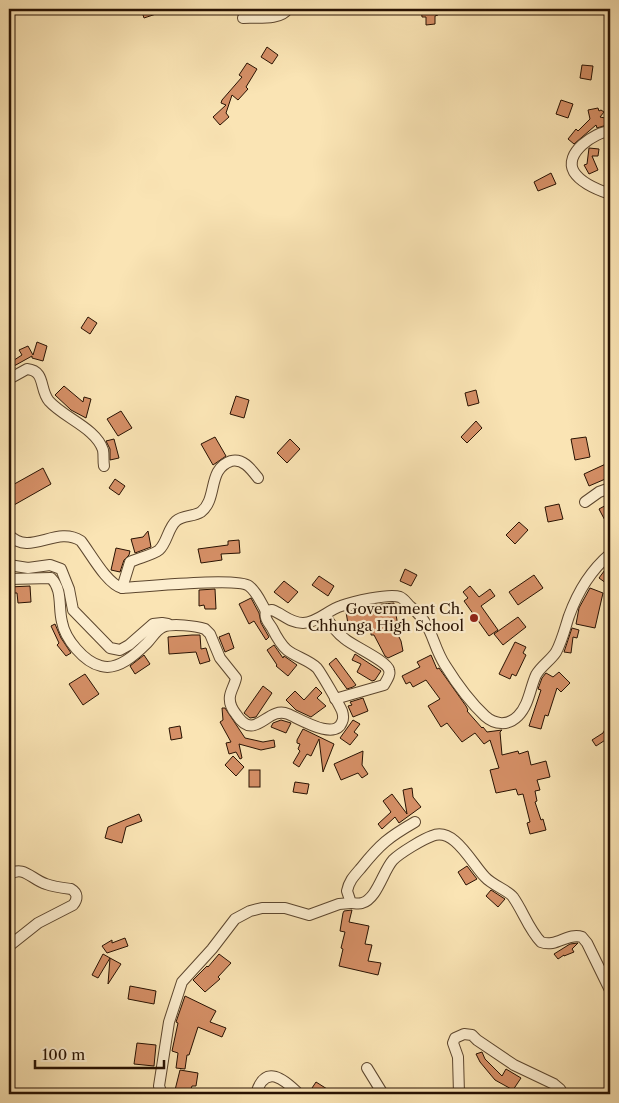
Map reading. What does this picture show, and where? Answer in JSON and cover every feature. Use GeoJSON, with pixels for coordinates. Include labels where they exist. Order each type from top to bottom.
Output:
{"type":"FeatureCollection","features":[{"type":"Feature","properties":{"kind":"street"},"geometry":{"type":"LineString","coordinates":[[243,18],[276,16],[286,12],[288,9]]}},
{"type":"Feature","properties":{"kind":"street"},"geometry":{"type":"LineString","coordinates":[[610,131],[590,138],[572,159],[574,172],[582,180],[610,194]]}},
{"type":"Feature","properties":{"kind":"street"},"geometry":{"type":"LineString","coordinates":[[9,379],[27,369],[37,372],[41,377],[42,388],[50,403],[94,436],[103,451],[104,466]]}},
{"type":"Feature","properties":{"kind":"street"},"geometry":{"type":"LineString","coordinates":[[122,588],[130,562],[158,551],[174,522],[183,516],[200,512],[206,506],[220,468],[231,461],[238,460],[249,467],[258,478]]}},
{"type":"Feature","properties":{"kind":"street"},"geometry":{"type":"LineString","coordinates":[[585,502],[599,492],[610,488]]}},
{"type":"Feature","properties":{"kind":"street"},"geometry":{"type":"LineString","coordinates":[[9,535],[11,538],[26,543],[68,535],[75,538],[81,541],[110,581],[122,588],[240,582],[248,585],[255,592],[266,611],[266,618],[283,646],[318,669],[341,710],[342,724],[334,730],[318,727],[279,711],[256,725],[246,725],[234,712],[231,703],[230,695],[236,678],[220,658],[208,631],[200,627],[162,627],[143,647],[119,664],[111,667],[102,667],[84,656],[66,633],[62,623],[58,589],[51,578],[9,579]]}},
{"type":"Feature","properties":{"kind":"street"},"geometry":{"type":"LineString","coordinates":[[266,611],[272,610],[291,621],[303,623],[310,622],[340,606],[382,597],[393,596],[402,598],[423,618],[434,638],[445,666],[476,706],[490,720],[496,723],[503,723],[511,721],[523,709],[535,676],[551,659],[560,643],[580,590],[594,569],[610,554]]}},
{"type":"Feature","properties":{"kind":"street"},"geometry":{"type":"LineString","coordinates":[[9,565],[28,568],[50,565],[60,569],[69,589],[73,610],[110,648],[120,650],[130,645],[157,622],[172,626]]}},
{"type":"Feature","properties":{"kind":"street"},"geometry":{"type":"LineString","coordinates":[[325,615],[331,626],[345,640],[386,665],[389,670],[389,676],[384,685],[335,699]]}},
{"type":"Feature","properties":{"kind":"street"},"geometry":{"type":"LineString","coordinates":[[351,903],[347,891],[352,878],[372,853],[389,837],[415,822]]}},
{"type":"Feature","properties":{"kind":"street"},"geometry":{"type":"LineString","coordinates":[[162,1094],[159,1086],[169,1022],[182,982],[212,949],[235,919],[250,911],[262,908],[285,908],[309,915],[339,904],[363,903],[374,893],[388,866],[400,855],[429,836],[441,834],[449,837],[485,877],[498,888],[511,894],[541,942],[552,944],[574,935],[582,936],[610,990]]}},
{"type":"Feature","properties":{"kind":"street"},"geometry":{"type":"LineString","coordinates":[[9,875],[17,871],[25,871],[45,884],[71,889],[77,895],[73,905],[38,923],[9,946]]}},
{"type":"Feature","properties":{"kind":"street"},"geometry":{"type":"LineString","coordinates":[[458,1094],[458,1057],[453,1044],[455,1038],[464,1034],[472,1035],[514,1065],[554,1084],[560,1088],[563,1094]]}},
{"type":"Feature","properties":{"kind":"street"},"geometry":{"type":"LineString","coordinates":[[367,1068],[384,1094]]}},
{"type":"Feature","properties":{"kind":"street"},"geometry":{"type":"LineString","coordinates":[[256,1094],[263,1079],[272,1075],[287,1082],[299,1094]]}},
{"type":"Feature","properties":{"kind":"building"},"geometry":{"type":"Polygon","coordinates":[[[141,9],[168,9],[168,10],[144,18],[141,9]]]}},
{"type":"Feature","properties":{"kind":"building"},"geometry":{"type":"Polygon","coordinates":[[[421,9],[437,9],[438,15],[435,16],[435,24],[426,25],[426,17],[422,17],[421,9]]]}},
{"type":"Feature","properties":{"kind":"building"},"geometry":{"type":"Polygon","coordinates":[[[267,47],[278,55],[272,64],[261,57],[267,47]]]}},
{"type":"Feature","properties":{"kind":"building"},"geometry":{"type":"Polygon","coordinates":[[[247,63],[257,69],[246,87],[248,89],[238,100],[232,95],[226,113],[229,117],[220,125],[213,117],[226,105],[221,103],[222,100],[242,77],[239,75],[247,63]]]}},
{"type":"Feature","properties":{"kind":"building"},"geometry":{"type":"Polygon","coordinates":[[[582,65],[593,66],[591,80],[580,78],[582,65]]]}},
{"type":"Feature","properties":{"kind":"building"},"geometry":{"type":"Polygon","coordinates":[[[561,100],[573,104],[568,118],[556,114],[561,100]]]}},
{"type":"Feature","properties":{"kind":"building"},"geometry":{"type":"Polygon","coordinates":[[[598,108],[599,111],[604,112],[600,117],[610,119],[610,124],[597,128],[596,125],[574,144],[568,139],[576,129],[578,131],[590,119],[588,110],[598,108]]]}},
{"type":"Feature","properties":{"kind":"building"},"geometry":{"type":"Polygon","coordinates":[[[589,148],[599,149],[598,156],[592,156],[598,170],[589,174],[584,165],[587,164],[589,148]]]}},
{"type":"Feature","properties":{"kind":"building"},"geometry":{"type":"Polygon","coordinates":[[[551,173],[556,184],[538,191],[534,182],[551,173]]]}},
{"type":"Feature","properties":{"kind":"building"},"geometry":{"type":"Polygon","coordinates":[[[88,317],[97,323],[90,334],[81,328],[88,317]]]}},
{"type":"Feature","properties":{"kind":"building"},"geometry":{"type":"Polygon","coordinates":[[[37,342],[47,346],[43,361],[32,358],[32,356],[9,371],[9,358],[11,362],[22,355],[19,350],[28,346],[33,355],[37,342]]]}},
{"type":"Feature","properties":{"kind":"building"},"geometry":{"type":"Polygon","coordinates":[[[64,386],[83,402],[84,397],[91,399],[86,418],[71,410],[55,395],[64,386]]]}},
{"type":"Feature","properties":{"kind":"building"},"geometry":{"type":"Polygon","coordinates":[[[476,390],[479,403],[468,406],[465,393],[476,390]]]}},
{"type":"Feature","properties":{"kind":"building"},"geometry":{"type":"Polygon","coordinates":[[[236,396],[249,400],[244,418],[230,414],[236,396]]]}},
{"type":"Feature","properties":{"kind":"building"},"geometry":{"type":"Polygon","coordinates":[[[121,411],[132,428],[118,436],[107,419],[121,411]]]}},
{"type":"Feature","properties":{"kind":"building"},"geometry":{"type":"Polygon","coordinates":[[[476,421],[482,428],[467,443],[461,437],[476,421]]]}},
{"type":"Feature","properties":{"kind":"building"},"geometry":{"type":"Polygon","coordinates":[[[215,437],[226,456],[213,465],[201,444],[215,437]]]}},
{"type":"Feature","properties":{"kind":"building"},"geometry":{"type":"Polygon","coordinates":[[[586,437],[590,457],[575,460],[571,439],[586,437]]]}},
{"type":"Feature","properties":{"kind":"building"},"geometry":{"type":"Polygon","coordinates":[[[114,439],[119,458],[110,460],[110,449],[106,441],[114,439]]]}},
{"type":"Feature","properties":{"kind":"building"},"geometry":{"type":"Polygon","coordinates":[[[290,439],[300,449],[287,463],[277,453],[290,439]]]}},
{"type":"Feature","properties":{"kind":"building"},"geometry":{"type":"Polygon","coordinates":[[[610,462],[610,477],[589,486],[584,474],[610,462]]]}},
{"type":"Feature","properties":{"kind":"building"},"geometry":{"type":"Polygon","coordinates":[[[43,468],[51,484],[14,505],[9,496],[9,487],[43,468]]]}},
{"type":"Feature","properties":{"kind":"building"},"geometry":{"type":"Polygon","coordinates":[[[115,479],[125,486],[119,495],[109,488],[115,479]]]}},
{"type":"Feature","properties":{"kind":"building"},"geometry":{"type":"Polygon","coordinates":[[[610,503],[610,530],[599,509],[610,503]]]}},
{"type":"Feature","properties":{"kind":"building"},"geometry":{"type":"Polygon","coordinates":[[[559,504],[563,519],[548,522],[545,507],[559,504]]]}},
{"type":"Feature","properties":{"kind":"building"},"geometry":{"type":"Polygon","coordinates":[[[519,522],[528,530],[515,544],[506,535],[519,522]]]}},
{"type":"Feature","properties":{"kind":"building"},"geometry":{"type":"Polygon","coordinates":[[[148,531],[151,547],[135,553],[131,539],[143,537],[148,531]]]}},
{"type":"Feature","properties":{"kind":"building"},"geometry":{"type":"Polygon","coordinates":[[[239,540],[240,553],[221,554],[222,560],[201,563],[198,549],[228,545],[228,541],[239,540]]]}},
{"type":"Feature","properties":{"kind":"building"},"geometry":{"type":"Polygon","coordinates":[[[116,548],[130,551],[124,560],[120,572],[111,570],[116,548]]]}},
{"type":"Feature","properties":{"kind":"building"},"geometry":{"type":"Polygon","coordinates":[[[610,563],[610,586],[599,578],[610,563]]]}},
{"type":"Feature","properties":{"kind":"building"},"geometry":{"type":"Polygon","coordinates":[[[405,569],[417,575],[411,586],[400,581],[405,569]]]}},
{"type":"Feature","properties":{"kind":"building"},"geometry":{"type":"Polygon","coordinates":[[[534,575],[543,588],[518,605],[509,592],[534,575]]]}},
{"type":"Feature","properties":{"kind":"building"},"geometry":{"type":"Polygon","coordinates":[[[319,576],[334,586],[328,596],[312,585],[319,576]]]}},
{"type":"Feature","properties":{"kind":"building"},"geometry":{"type":"Polygon","coordinates":[[[284,581],[298,592],[288,603],[274,592],[284,581]]]}},
{"type":"Feature","properties":{"kind":"building"},"geometry":{"type":"Polygon","coordinates":[[[30,586],[31,602],[18,603],[17,593],[9,593],[9,587],[30,586]]]}},
{"type":"Feature","properties":{"kind":"building"},"geometry":{"type":"Polygon","coordinates":[[[470,586],[479,597],[490,589],[495,596],[481,606],[498,630],[489,636],[464,601],[468,598],[463,592],[470,586]]]}},
{"type":"Feature","properties":{"kind":"building"},"geometry":{"type":"Polygon","coordinates":[[[590,588],[603,593],[595,628],[576,624],[579,608],[590,588]]]}},
{"type":"Feature","properties":{"kind":"building"},"geometry":{"type":"Polygon","coordinates":[[[215,589],[216,609],[205,609],[204,605],[199,606],[199,590],[215,589]]]}},
{"type":"Feature","properties":{"kind":"building"},"geometry":{"type":"Polygon","coordinates":[[[251,598],[269,637],[266,640],[254,621],[249,624],[239,604],[251,598]]]}},
{"type":"Feature","properties":{"kind":"building"},"geometry":{"type":"Polygon","coordinates":[[[394,603],[399,632],[396,631],[403,651],[388,658],[385,656],[374,635],[371,635],[371,631],[361,633],[359,626],[356,626],[355,623],[348,624],[346,612],[372,605],[394,603]]]}},
{"type":"Feature","properties":{"kind":"building"},"geometry":{"type":"Polygon","coordinates":[[[518,617],[526,627],[503,645],[494,634],[518,617]]]}},
{"type":"Feature","properties":{"kind":"building"},"geometry":{"type":"Polygon","coordinates":[[[55,624],[61,638],[71,653],[66,656],[57,645],[59,643],[51,626],[55,624]]]}},
{"type":"Feature","properties":{"kind":"building"},"geometry":{"type":"Polygon","coordinates":[[[572,628],[579,630],[577,638],[573,637],[571,653],[564,652],[572,628]]]}},
{"type":"Feature","properties":{"kind":"building"},"geometry":{"type":"Polygon","coordinates":[[[229,633],[234,648],[225,652],[219,637],[229,633]]]}},
{"type":"Feature","properties":{"kind":"building"},"geometry":{"type":"Polygon","coordinates":[[[200,635],[201,649],[206,648],[210,661],[200,664],[196,652],[169,654],[168,637],[200,635]]]}},
{"type":"Feature","properties":{"kind":"building"},"geometry":{"type":"Polygon","coordinates":[[[515,642],[526,647],[523,653],[526,655],[516,676],[512,674],[510,679],[499,674],[515,642]]]}},
{"type":"Feature","properties":{"kind":"building"},"geometry":{"type":"Polygon","coordinates":[[[274,645],[283,658],[284,656],[297,665],[288,676],[276,666],[267,650],[274,645]]]}},
{"type":"Feature","properties":{"kind":"building"},"geometry":{"type":"Polygon","coordinates":[[[355,654],[381,671],[375,680],[372,681],[357,672],[361,664],[352,660],[355,654]]]}},
{"type":"Feature","properties":{"kind":"building"},"geometry":{"type":"Polygon","coordinates":[[[144,655],[150,664],[135,674],[130,666],[144,655]]]}},
{"type":"Feature","properties":{"kind":"building"},"geometry":{"type":"Polygon","coordinates":[[[431,655],[437,669],[439,668],[466,706],[467,711],[482,728],[487,732],[502,730],[500,732],[502,755],[518,751],[519,754],[528,751],[531,765],[546,761],[550,777],[537,780],[540,790],[535,791],[537,801],[535,802],[546,830],[530,834],[527,823],[530,822],[523,794],[518,795],[516,789],[496,793],[490,770],[499,768],[490,740],[484,744],[475,733],[462,742],[447,723],[441,727],[428,706],[440,699],[426,680],[413,687],[410,682],[406,684],[402,676],[420,667],[417,662],[431,655]]]}},
{"type":"Feature","properties":{"kind":"building"},"geometry":{"type":"Polygon","coordinates":[[[336,658],[356,685],[353,687],[347,689],[329,664],[336,658]]]}},
{"type":"Feature","properties":{"kind":"building"},"geometry":{"type":"Polygon","coordinates":[[[559,672],[570,683],[561,692],[557,688],[548,716],[545,715],[541,729],[529,726],[541,690],[538,689],[542,678],[546,673],[553,677],[559,672]]]}},
{"type":"Feature","properties":{"kind":"building"},"geometry":{"type":"Polygon","coordinates":[[[85,674],[99,694],[83,705],[69,684],[85,674]]]}},
{"type":"Feature","properties":{"kind":"building"},"geometry":{"type":"Polygon","coordinates":[[[263,686],[272,693],[256,717],[250,718],[244,713],[263,686]]]}},
{"type":"Feature","properties":{"kind":"building"},"geometry":{"type":"Polygon","coordinates":[[[316,687],[322,693],[317,698],[326,706],[311,717],[296,710],[286,700],[295,691],[304,700],[316,687]]]}},
{"type":"Feature","properties":{"kind":"building"},"geometry":{"type":"Polygon","coordinates":[[[363,698],[368,711],[353,717],[348,706],[352,705],[350,702],[363,698]]]}},
{"type":"Feature","properties":{"kind":"building"},"geometry":{"type":"Polygon","coordinates":[[[222,708],[225,708],[245,738],[263,742],[274,740],[275,747],[261,750],[239,744],[242,758],[240,759],[236,752],[229,754],[226,743],[231,742],[220,722],[223,720],[222,708]]]}},
{"type":"Feature","properties":{"kind":"building"},"geometry":{"type":"Polygon","coordinates":[[[281,720],[291,723],[286,733],[271,727],[273,723],[281,720]]]}},
{"type":"Feature","properties":{"kind":"building"},"geometry":{"type":"Polygon","coordinates":[[[353,720],[360,724],[354,732],[358,735],[350,745],[340,738],[353,720]]]}},
{"type":"Feature","properties":{"kind":"building"},"geometry":{"type":"Polygon","coordinates":[[[610,720],[610,737],[596,746],[592,740],[603,733],[610,720]]]}},
{"type":"Feature","properties":{"kind":"building"},"geometry":{"type":"Polygon","coordinates":[[[180,726],[182,738],[171,740],[169,728],[180,726]]]}},
{"type":"Feature","properties":{"kind":"building"},"geometry":{"type":"Polygon","coordinates":[[[303,729],[334,744],[323,772],[319,739],[311,756],[307,754],[299,767],[293,763],[300,751],[298,749],[300,744],[297,743],[297,740],[303,729]]]}},
{"type":"Feature","properties":{"kind":"building"},"geometry":{"type":"Polygon","coordinates":[[[363,751],[362,765],[368,774],[362,778],[358,773],[341,780],[334,764],[363,751]]]}},
{"type":"Feature","properties":{"kind":"building"},"geometry":{"type":"Polygon","coordinates":[[[233,756],[244,767],[236,776],[225,765],[233,756]]]}},
{"type":"Feature","properties":{"kind":"building"},"geometry":{"type":"Polygon","coordinates":[[[249,770],[260,770],[260,787],[249,787],[249,770]]]}},
{"type":"Feature","properties":{"kind":"building"},"geometry":{"type":"Polygon","coordinates":[[[295,782],[309,784],[307,794],[293,792],[295,782]]]}},
{"type":"Feature","properties":{"kind":"building"},"geometry":{"type":"Polygon","coordinates":[[[412,788],[413,797],[421,807],[399,823],[395,817],[382,829],[378,824],[391,812],[383,801],[392,794],[407,814],[403,790],[412,788]]]}},
{"type":"Feature","properties":{"kind":"building"},"geometry":{"type":"Polygon","coordinates":[[[139,814],[142,821],[126,827],[122,843],[105,838],[108,827],[139,814]]]}},
{"type":"Feature","properties":{"kind":"building"},"geometry":{"type":"Polygon","coordinates":[[[467,866],[477,879],[466,885],[458,872],[467,866]]]}},
{"type":"Feature","properties":{"kind":"building"},"geometry":{"type":"Polygon","coordinates":[[[491,890],[505,899],[498,907],[486,896],[491,890]]]}},
{"type":"Feature","properties":{"kind":"building"},"geometry":{"type":"Polygon","coordinates":[[[352,910],[349,922],[369,926],[365,944],[372,945],[368,961],[381,963],[378,975],[339,966],[345,932],[340,931],[343,913],[344,911],[352,910]]]}},
{"type":"Feature","properties":{"kind":"building"},"geometry":{"type":"Polygon","coordinates":[[[125,938],[128,946],[107,953],[102,946],[112,940],[112,943],[125,938]]]}},
{"type":"Feature","properties":{"kind":"building"},"geometry":{"type":"Polygon","coordinates":[[[578,943],[572,949],[574,952],[558,959],[554,954],[570,944],[578,943]]]}},
{"type":"Feature","properties":{"kind":"building"},"geometry":{"type":"Polygon","coordinates":[[[103,954],[110,958],[98,978],[92,975],[103,954]]]}},
{"type":"Feature","properties":{"kind":"building"},"geometry":{"type":"Polygon","coordinates":[[[219,954],[231,963],[218,977],[220,979],[205,992],[193,980],[219,954]]]}},
{"type":"Feature","properties":{"kind":"building"},"geometry":{"type":"Polygon","coordinates":[[[110,958],[121,964],[108,984],[110,958]]]}},
{"type":"Feature","properties":{"kind":"building"},"geometry":{"type":"Polygon","coordinates":[[[130,986],[156,991],[154,1004],[128,999],[130,986]]]}},
{"type":"Feature","properties":{"kind":"building"},"geometry":{"type":"Polygon","coordinates":[[[185,996],[216,1011],[210,1022],[226,1028],[222,1037],[198,1027],[189,1055],[187,1055],[185,1069],[176,1068],[178,1053],[172,1051],[178,1023],[176,1022],[185,996]]]}},
{"type":"Feature","properties":{"kind":"building"},"geometry":{"type":"Polygon","coordinates":[[[137,1043],[156,1045],[154,1066],[134,1064],[137,1043]]]}},
{"type":"Feature","properties":{"kind":"building"},"geometry":{"type":"Polygon","coordinates":[[[482,1052],[485,1059],[502,1076],[506,1069],[521,1078],[513,1090],[495,1080],[480,1062],[476,1054],[482,1052]]]}},
{"type":"Feature","properties":{"kind":"building"},"geometry":{"type":"Polygon","coordinates":[[[180,1070],[198,1073],[196,1086],[192,1086],[189,1094],[174,1094],[180,1070]]]}},
{"type":"Feature","properties":{"kind":"building"},"geometry":{"type":"Polygon","coordinates":[[[316,1082],[335,1094],[308,1094],[316,1082]]]}},
{"type":"Feature","properties":{"kind":"place","name":"Government Ch. Chhunga High School"},"geometry":{"type":"Point","coordinates":[474,618]}}]}
